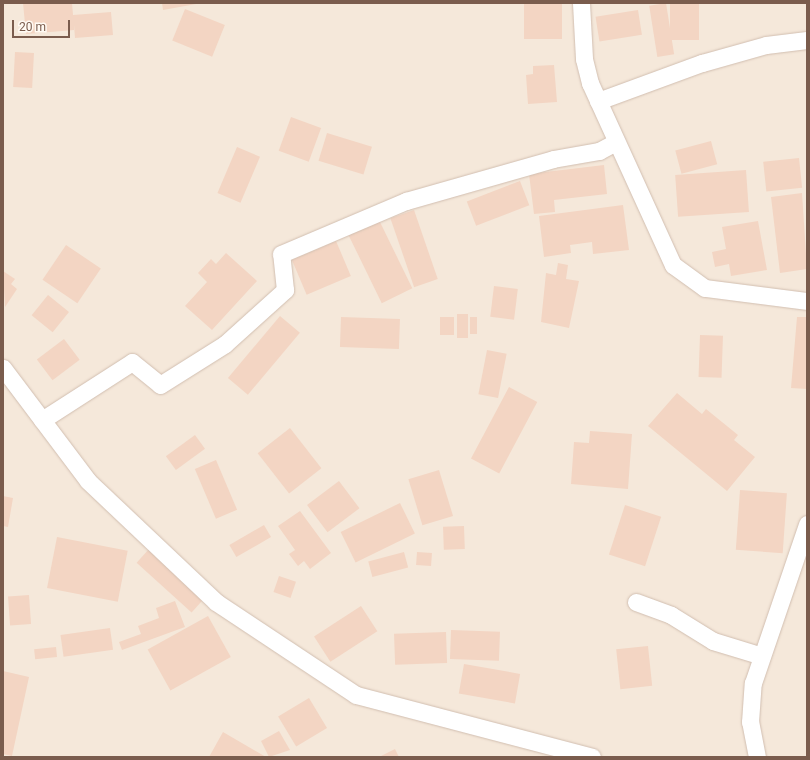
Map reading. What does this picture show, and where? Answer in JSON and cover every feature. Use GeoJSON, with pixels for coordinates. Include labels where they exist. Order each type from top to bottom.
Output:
{"type":"FeatureCollection","features":[{"type":"Feature","properties":{"kind":"street"},"geometry":{"type":"LineString","coordinates":[[581,3],[584,59],[598,101],[673,265],[705,288],[807,301]]}},
{"type":"Feature","properties":{"kind":"street"},"geometry":{"type":"LineString","coordinates":[[598,101],[702,63],[766,45],[807,40]]}},
{"type":"Feature","properties":{"kind":"street"},"geometry":{"type":"LineString","coordinates":[[42,420],[132,362],[160,385],[225,344],[285,290],[281,254],[406,201],[469,186],[553,159],[599,151],[616,142]]}},
{"type":"Feature","properties":{"kind":"street"},"geometry":{"type":"LineString","coordinates":[[3,368],[88,481],[216,602],[356,695],[592,757]]}},
{"type":"Feature","properties":{"kind":"street"},"geometry":{"type":"LineString","coordinates":[[757,757],[750,722],[753,683],[807,524]]}},
{"type":"Feature","properties":{"kind":"street"},"geometry":{"type":"LineString","coordinates":[[636,602],[671,615],[713,641],[762,656]]}},
{"type":"Feature","properties":{"kind":"shaded area"},"geometry":{"type":"Polygon","coordinates":[[[3,3],[807,3],[807,757],[3,757],[3,3]]]}},
{"type":"Feature","properties":{"kind":"building"},"geometry":{"type":"Polygon","coordinates":[[[23,3],[72,3],[73,15],[111,12],[113,35],[75,38],[74,25],[74,30],[26,34],[23,3]]]}},
{"type":"Feature","properties":{"kind":"building"},"geometry":{"type":"Polygon","coordinates":[[[162,3],[196,3],[196,4],[163,10],[162,3]]]}},
{"type":"Feature","properties":{"kind":"building"},"geometry":{"type":"Polygon","coordinates":[[[524,3],[562,3],[562,39],[524,39],[524,3]]]}},
{"type":"Feature","properties":{"kind":"building"},"geometry":{"type":"Polygon","coordinates":[[[666,3],[674,54],[657,57],[649,6],[666,3]]]}},
{"type":"Feature","properties":{"kind":"building"},"geometry":{"type":"Polygon","coordinates":[[[670,3],[699,3],[699,40],[670,40],[670,3]]]}},
{"type":"Feature","properties":{"kind":"building"},"geometry":{"type":"Polygon","coordinates":[[[185,9],[225,25],[212,57],[172,41],[185,9]]]}},
{"type":"Feature","properties":{"kind":"building"},"geometry":{"type":"Polygon","coordinates":[[[638,10],[642,35],[599,41],[596,17],[638,10]]]}},
{"type":"Feature","properties":{"kind":"building"},"geometry":{"type":"Polygon","coordinates":[[[15,52],[34,53],[32,88],[13,87],[15,52]]]}},
{"type":"Feature","properties":{"kind":"building"},"geometry":{"type":"Polygon","coordinates":[[[554,65],[557,102],[528,104],[526,75],[533,74],[533,66],[554,65]]]}},
{"type":"Feature","properties":{"kind":"building"},"geometry":{"type":"Polygon","coordinates":[[[291,117],[321,128],[309,162],[279,151],[291,117]]]}},
{"type":"Feature","properties":{"kind":"building"},"geometry":{"type":"Polygon","coordinates":[[[327,133],[372,147],[363,174],[319,161],[327,133]]]}},
{"type":"Feature","properties":{"kind":"building"},"geometry":{"type":"Polygon","coordinates":[[[711,141],[717,164],[681,174],[675,151],[711,141]]]}},
{"type":"Feature","properties":{"kind":"building"},"geometry":{"type":"Polygon","coordinates":[[[237,147],[260,157],[240,203],[217,193],[237,147]]]}},
{"type":"Feature","properties":{"kind":"building"},"geometry":{"type":"Polygon","coordinates":[[[799,158],[802,188],[766,192],[763,162],[799,158]]]}},
{"type":"Feature","properties":{"kind":"building"},"geometry":{"type":"Polygon","coordinates":[[[604,165],[607,194],[554,200],[555,212],[534,214],[529,174],[604,165]]]}},
{"type":"Feature","properties":{"kind":"building"},"geometry":{"type":"Polygon","coordinates":[[[746,170],[749,212],[678,217],[675,175],[746,170]]]}},
{"type":"Feature","properties":{"kind":"building"},"geometry":{"type":"Polygon","coordinates":[[[520,181],[529,205],[476,226],[467,201],[520,181]]]}},
{"type":"Feature","properties":{"kind":"building"},"geometry":{"type":"Polygon","coordinates":[[[802,193],[807,269],[780,273],[771,197],[802,193]]]}},
{"type":"Feature","properties":{"kind":"building"},"geometry":{"type":"Polygon","coordinates":[[[623,205],[629,250],[593,254],[592,242],[570,245],[571,253],[544,257],[539,216],[623,205]]]}},
{"type":"Feature","properties":{"kind":"building"},"geometry":{"type":"Polygon","coordinates":[[[414,210],[438,279],[414,287],[390,218],[414,210]]]}},
{"type":"Feature","properties":{"kind":"building"},"geometry":{"type":"Polygon","coordinates":[[[379,220],[412,288],[382,303],[348,235],[379,220]]]}},
{"type":"Feature","properties":{"kind":"building"},"geometry":{"type":"Polygon","coordinates":[[[758,221],[767,270],[731,276],[729,264],[715,267],[712,252],[726,249],[722,227],[758,221]]]}},
{"type":"Feature","properties":{"kind":"building"},"geometry":{"type":"Polygon","coordinates":[[[336,241],[351,276],[307,295],[292,260],[336,241]]]}},
{"type":"Feature","properties":{"kind":"building"},"geometry":{"type":"Polygon","coordinates":[[[66,245],[101,268],[77,303],[43,280],[66,245]]]}},
{"type":"Feature","properties":{"kind":"building"},"geometry":{"type":"Polygon","coordinates":[[[226,253],[257,281],[212,330],[185,306],[207,282],[198,273],[211,259],[216,264],[226,253]]]}},
{"type":"Feature","properties":{"kind":"building"},"geometry":{"type":"Polygon","coordinates":[[[558,263],[568,265],[566,279],[579,281],[569,328],[541,322],[546,273],[556,275],[558,263]]]}},
{"type":"Feature","properties":{"kind":"building"},"geometry":{"type":"Polygon","coordinates":[[[3,271],[15,279],[11,284],[17,289],[5,307],[3,271]]]}},
{"type":"Feature","properties":{"kind":"building"},"geometry":{"type":"Polygon","coordinates":[[[494,286],[518,289],[514,320],[490,317],[494,286]]]}},
{"type":"Feature","properties":{"kind":"building"},"geometry":{"type":"Polygon","coordinates":[[[48,295],[69,312],[53,332],[32,315],[48,295]]]}},
{"type":"Feature","properties":{"kind":"building"},"geometry":{"type":"Polygon","coordinates":[[[457,314],[468,314],[468,338],[457,338],[457,314]]]}},
{"type":"Feature","properties":{"kind":"building"},"geometry":{"type":"Polygon","coordinates":[[[280,316],[300,333],[248,395],[228,378],[280,316]]]}},
{"type":"Feature","properties":{"kind":"building"},"geometry":{"type":"Polygon","coordinates":[[[341,317],[400,319],[399,349],[340,347],[341,317]]]}},
{"type":"Feature","properties":{"kind":"building"},"geometry":{"type":"Polygon","coordinates":[[[440,317],[454,317],[454,335],[440,335],[440,317]]]}},
{"type":"Feature","properties":{"kind":"building"},"geometry":{"type":"Polygon","coordinates":[[[470,317],[477,317],[477,334],[470,334],[470,317]]]}},
{"type":"Feature","properties":{"kind":"building"},"geometry":{"type":"Polygon","coordinates":[[[797,317],[807,317],[807,389],[791,388],[797,317]]]}},
{"type":"Feature","properties":{"kind":"building"},"geometry":{"type":"Polygon","coordinates":[[[700,335],[723,336],[722,378],[699,377],[700,335]]]}},
{"type":"Feature","properties":{"kind":"building"},"geometry":{"type":"Polygon","coordinates":[[[64,339],[80,360],[52,380],[37,359],[64,339]]]}},
{"type":"Feature","properties":{"kind":"building"},"geometry":{"type":"Polygon","coordinates":[[[487,350],[507,354],[498,398],[478,394],[487,350]]]}},
{"type":"Feature","properties":{"kind":"building"},"geometry":{"type":"Polygon","coordinates":[[[509,387],[537,402],[499,474],[471,459],[509,387]]]}},
{"type":"Feature","properties":{"kind":"building"},"geometry":{"type":"Polygon","coordinates":[[[677,393],[702,414],[706,409],[738,435],[734,440],[755,457],[727,491],[648,426],[677,393]]]}},
{"type":"Feature","properties":{"kind":"building"},"geometry":{"type":"Polygon","coordinates":[[[290,428],[321,468],[289,493],[258,453],[290,428]]]}},
{"type":"Feature","properties":{"kind":"building"},"geometry":{"type":"Polygon","coordinates":[[[590,431],[632,434],[628,489],[571,484],[574,442],[589,443],[590,431]]]}},
{"type":"Feature","properties":{"kind":"building"},"geometry":{"type":"Polygon","coordinates":[[[195,435],[205,449],[176,470],[166,456],[195,435]]]}},
{"type":"Feature","properties":{"kind":"building"},"geometry":{"type":"Polygon","coordinates":[[[216,460],[237,510],[216,519],[195,469],[216,460]]]}},
{"type":"Feature","properties":{"kind":"building"},"geometry":{"type":"Polygon","coordinates":[[[439,470],[453,516],[422,525],[408,479],[439,470]]]}},
{"type":"Feature","properties":{"kind":"building"},"geometry":{"type":"Polygon","coordinates":[[[339,481],[359,508],[328,532],[307,505],[339,481]]]}},
{"type":"Feature","properties":{"kind":"building"},"geometry":{"type":"Polygon","coordinates":[[[740,490],[787,493],[783,553],[736,550],[740,490]]]}},
{"type":"Feature","properties":{"kind":"building"},"geometry":{"type":"Polygon","coordinates":[[[3,496],[13,498],[8,527],[3,526],[3,496]]]}},
{"type":"Feature","properties":{"kind":"building"},"geometry":{"type":"Polygon","coordinates":[[[400,503],[415,534],[356,562],[341,532],[400,503]]]}},
{"type":"Feature","properties":{"kind":"building"},"geometry":{"type":"Polygon","coordinates":[[[625,505],[661,517],[645,566],[609,554],[625,505]]]}},
{"type":"Feature","properties":{"kind":"building"},"geometry":{"type":"Polygon","coordinates":[[[300,511],[331,553],[310,569],[304,561],[298,566],[289,554],[295,550],[278,526],[300,511]]]}},
{"type":"Feature","properties":{"kind":"building"},"geometry":{"type":"Polygon","coordinates":[[[264,525],[271,537],[236,557],[229,545],[264,525]]]}},
{"type":"Feature","properties":{"kind":"building"},"geometry":{"type":"Polygon","coordinates":[[[464,526],[465,549],[444,550],[443,527],[464,526]]]}},
{"type":"Feature","properties":{"kind":"building"},"geometry":{"type":"Polygon","coordinates":[[[57,537],[128,551],[118,602],[47,588],[57,537]]]}},
{"type":"Feature","properties":{"kind":"building"},"geometry":{"type":"Polygon","coordinates":[[[150,548],[205,598],[192,612],[137,563],[150,548]]]}},
{"type":"Feature","properties":{"kind":"building"},"geometry":{"type":"Polygon","coordinates":[[[404,552],[408,567],[372,577],[368,562],[404,552]]]}},
{"type":"Feature","properties":{"kind":"building"},"geometry":{"type":"Polygon","coordinates":[[[417,552],[432,553],[431,566],[416,565],[417,552]]]}},
{"type":"Feature","properties":{"kind":"building"},"geometry":{"type":"Polygon","coordinates":[[[279,576],[296,582],[290,598],[273,592],[279,576]]]}},
{"type":"Feature","properties":{"kind":"building"},"geometry":{"type":"Polygon","coordinates":[[[29,595],[31,624],[10,625],[8,596],[29,595]]]}},
{"type":"Feature","properties":{"kind":"building"},"geometry":{"type":"Polygon","coordinates":[[[175,601],[185,627],[122,650],[119,642],[141,634],[138,626],[159,618],[156,608],[175,601]]]}},
{"type":"Feature","properties":{"kind":"building"},"geometry":{"type":"Polygon","coordinates":[[[361,606],[377,631],[330,662],[314,636],[361,606]]]}},
{"type":"Feature","properties":{"kind":"building"},"geometry":{"type":"Polygon","coordinates":[[[208,616],[231,657],[170,691],[148,649],[208,616]]]}},
{"type":"Feature","properties":{"kind":"building"},"geometry":{"type":"Polygon","coordinates":[[[110,628],[113,650],[64,657],[60,635],[110,628]]]}},
{"type":"Feature","properties":{"kind":"building"},"geometry":{"type":"Polygon","coordinates":[[[451,630],[500,632],[499,661],[450,659],[451,630]]]}},
{"type":"Feature","properties":{"kind":"building"},"geometry":{"type":"Polygon","coordinates":[[[446,632],[447,663],[395,665],[394,634],[446,632]]]}},
{"type":"Feature","properties":{"kind":"building"},"geometry":{"type":"Polygon","coordinates":[[[648,646],[652,686],[620,689],[616,649],[648,646]]]}},
{"type":"Feature","properties":{"kind":"building"},"geometry":{"type":"Polygon","coordinates":[[[56,647],[57,657],[35,659],[34,649],[56,647]]]}},
{"type":"Feature","properties":{"kind":"building"},"geometry":{"type":"Polygon","coordinates":[[[464,664],[520,674],[515,703],[459,694],[464,664]]]}},
{"type":"Feature","properties":{"kind":"building"},"geometry":{"type":"Polygon","coordinates":[[[3,671],[29,677],[12,756],[3,754],[3,671]]]}},
{"type":"Feature","properties":{"kind":"building"},"geometry":{"type":"Polygon","coordinates":[[[309,698],[327,728],[296,747],[278,717],[309,698]]]}},
{"type":"Feature","properties":{"kind":"building"},"geometry":{"type":"Polygon","coordinates":[[[279,731],[290,750],[269,757],[261,741],[279,731]]]}},
{"type":"Feature","properties":{"kind":"building"},"geometry":{"type":"Polygon","coordinates":[[[223,732],[266,757],[209,757],[223,732]]]}},
{"type":"Feature","properties":{"kind":"building"},"geometry":{"type":"Polygon","coordinates":[[[395,749],[399,757],[379,757],[395,749]]]}}]}
